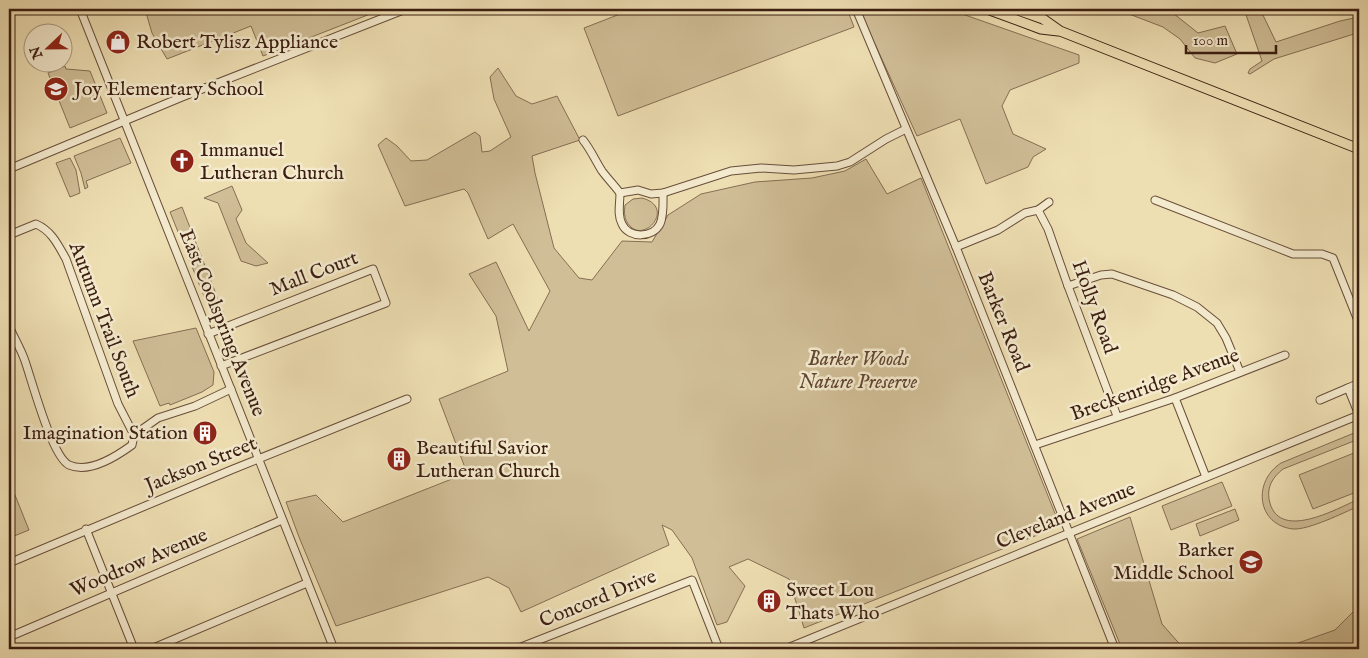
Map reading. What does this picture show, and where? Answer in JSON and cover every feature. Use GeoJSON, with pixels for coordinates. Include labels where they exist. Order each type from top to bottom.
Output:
{"type":"FeatureCollection","features":[{"type":"Feature","properties":{"kind":"main road"},"geometry":{"type":"LineString","coordinates":[[988,9],[1041,29],[1060,32],[1359,149]]}},
{"type":"Feature","properties":{"kind":"main road"},"geometry":{"type":"LineString","coordinates":[[1015,9],[1042,19],[1060,32]]}},
{"type":"Feature","properties":{"kind":"street","name":"East Coolspring Avenue"},"geometry":{"type":"LineString","coordinates":[[80,9],[334,648]]}},
{"type":"Feature","properties":{"kind":"street"},"geometry":{"type":"LineString","coordinates":[[9,170],[123,121],[406,9]]}},
{"type":"Feature","properties":{"kind":"street","name":"Barker Road"},"geometry":{"type":"LineString","coordinates":[[856,9],[956,247],[1115,649]]}},
{"type":"Feature","properties":{"kind":"street"},"geometry":{"type":"LineString","coordinates":[[620,194],[638,190],[651,194],[663,193],[731,171],[761,168],[794,170],[836,166],[850,162],[886,139],[906,129]]}},
{"type":"Feature","properties":{"kind":"street"},"geometry":{"type":"LineString","coordinates":[[583,140],[603,172],[620,194],[619,215],[625,229],[632,234],[645,235],[660,224],[663,193]]}},
{"type":"Feature","properties":{"kind":"street"},"geometry":{"type":"LineString","coordinates":[[1155,200],[1293,254],[1322,254],[1333,258],[1359,322]]}},
{"type":"Feature","properties":{"kind":"street"},"geometry":{"type":"LineString","coordinates":[[956,247],[998,230],[1025,213],[1038,210],[1049,202]]}},
{"type":"Feature","properties":{"kind":"street","name":"Holly Road"},"geometry":{"type":"LineString","coordinates":[[1038,210],[1048,229],[1117,416]]}},
{"type":"Feature","properties":{"kind":"street","name":"Autumn Trail South"},"geometry":{"type":"LineString","coordinates":[[9,235],[36,224],[46,229],[57,243],[66,259],[118,404],[134,435]]}},
{"type":"Feature","properties":{"kind":"street","name":"Mall Court"},"geometry":{"type":"LineString","coordinates":[[208,334],[373,269],[386,303],[221,366]]}},
{"type":"Feature","properties":{"kind":"street"},"geometry":{"type":"LineString","coordinates":[[1068,286],[1100,275],[1112,274],[1173,295],[1197,307],[1217,323],[1226,338],[1240,372]]}},
{"type":"Feature","properties":{"kind":"street"},"geometry":{"type":"LineString","coordinates":[[9,326],[24,359],[37,400],[58,453],[70,465],[83,467],[100,463],[122,453],[132,445],[134,435],[158,418],[195,406],[231,389]]}},
{"type":"Feature","properties":{"kind":"street","name":"Breckenridge Avenue"},"geometry":{"type":"LineString","coordinates":[[1035,445],[1175,398],[1285,355]]}},
{"type":"Feature","properties":{"kind":"street"},"geometry":{"type":"LineString","coordinates":[[1320,400],[1359,383]]}},
{"type":"Feature","properties":{"kind":"street"},"geometry":{"type":"LineString","coordinates":[[1348,388],[1359,415]]}},
{"type":"Feature","properties":{"kind":"street"},"geometry":{"type":"LineString","coordinates":[[1175,398],[1206,477]]}},
{"type":"Feature","properties":{"kind":"street","name":"Jackson Street"},"geometry":{"type":"LineString","coordinates":[[9,563],[258,458],[407,399]]}},
{"type":"Feature","properties":{"kind":"street","name":"Cleveland Avenue"},"geometry":{"type":"LineString","coordinates":[[785,649],[1359,415]]}},
{"type":"Feature","properties":{"kind":"street","name":"Woodrow Avenue"},"geometry":{"type":"LineString","coordinates":[[9,637],[282,520]]}},
{"type":"Feature","properties":{"kind":"street"},"geometry":{"type":"LineString","coordinates":[[86,529],[134,649]]}},
{"type":"Feature","properties":{"kind":"street","name":"Concord Drive"},"geometry":{"type":"LineString","coordinates":[[516,649],[692,580],[719,649]]}},
{"type":"Feature","properties":{"kind":"street"},"geometry":{"type":"LineString","coordinates":[[151,649],[307,583]]}},
{"type":"Feature","properties":{"kind":"street"},"geometry":{"type":"LineString","coordinates":[[325,649],[334,648]]}},
{"type":"Feature","properties":{"kind":"green space"},"geometry":{"type":"Polygon","coordinates":[[[145,9],[383,9],[263,56],[251,26],[167,59],[152,33],[145,9]]]}},
{"type":"Feature","properties":{"kind":"green space"},"geometry":{"type":"Polygon","coordinates":[[[633,9],[847,9],[854,27],[618,116],[584,28],[633,9]]]}},
{"type":"Feature","properties":{"kind":"green space"},"geometry":{"type":"Polygon","coordinates":[[[859,9],[948,9],[1079,55],[1079,63],[1010,90],[1002,106],[1013,134],[1046,149],[1033,157],[1028,167],[986,184],[960,119],[917,136],[859,9]]]}},
{"type":"Feature","properties":{"kind":"green space"},"geometry":{"type":"Polygon","coordinates":[[[1116,9],[1168,9],[1198,33],[1225,26],[1237,54],[1215,63],[1195,58],[1180,39],[1163,27],[1116,9]]]}},
{"type":"Feature","properties":{"kind":"green space"},"geometry":{"type":"Polygon","coordinates":[[[1244,9],[1260,9],[1276,42],[1340,21],[1359,17],[1359,44],[1354,34],[1274,59],[1250,74],[1248,73],[1250,69],[1262,61],[1244,9]]]}},
{"type":"Feature","properties":{"kind":"green space","name":"Barker Woods Nature Preserve"},"geometry":{"type":"Polygon","coordinates":[[[498,68],[516,96],[532,104],[557,96],[580,140],[532,156],[554,248],[579,278],[592,280],[622,241],[652,242],[668,215],[701,194],[755,182],[812,178],[845,171],[866,159],[887,194],[921,178],[1060,526],[804,628],[789,579],[748,559],[729,567],[745,586],[727,622],[717,625],[692,558],[672,530],[662,525],[669,545],[521,612],[509,588],[488,577],[336,626],[286,502],[316,495],[343,522],[467,473],[439,399],[508,371],[496,316],[469,274],[496,262],[529,331],[550,291],[513,224],[488,239],[468,193],[464,189],[405,206],[378,145],[386,138],[397,146],[411,161],[427,160],[475,132],[480,136],[482,152],[490,151],[511,137],[494,99],[490,77],[498,68]]]}},
{"type":"Feature","properties":{"kind":"green space"},"geometry":{"type":"Polygon","coordinates":[[[72,70],[90,71],[107,113],[70,128],[48,73],[72,72],[72,70]]]}},
{"type":"Feature","properties":{"kind":"green space"},"geometry":{"type":"Polygon","coordinates":[[[120,138],[131,163],[86,181],[88,187],[85,189],[74,156],[120,138]]]}},
{"type":"Feature","properties":{"kind":"green space"},"geometry":{"type":"Polygon","coordinates":[[[70,158],[76,170],[80,193],[70,197],[56,163],[70,158]]]}},
{"type":"Feature","properties":{"kind":"green space"},"geometry":{"type":"Polygon","coordinates":[[[232,186],[242,210],[236,219],[246,243],[268,263],[256,266],[241,261],[218,203],[204,198],[232,186]]]}},
{"type":"Feature","properties":{"kind":"green space"},"geometry":{"type":"Polygon","coordinates":[[[642,198],[652,202],[657,209],[657,215],[649,227],[643,230],[636,230],[630,226],[626,219],[625,205],[633,199],[642,198]]]}},
{"type":"Feature","properties":{"kind":"green space"},"geometry":{"type":"Polygon","coordinates":[[[182,207],[225,317],[214,321],[170,212],[182,207]]]}},
{"type":"Feature","properties":{"kind":"green space"},"geometry":{"type":"Polygon","coordinates":[[[196,328],[214,372],[213,385],[202,392],[170,405],[169,403],[160,406],[133,341],[196,328]]]}},
{"type":"Feature","properties":{"kind":"green space"},"geometry":{"type":"Polygon","coordinates":[[[1359,431],[1359,439],[1283,469],[1272,482],[1269,490],[1269,499],[1274,512],[1283,519],[1295,521],[1323,515],[1359,499],[1359,506],[1300,529],[1281,526],[1272,520],[1263,502],[1263,491],[1272,471],[1281,463],[1359,431]]]}},
{"type":"Feature","properties":{"kind":"green space"},"geometry":{"type":"Polygon","coordinates":[[[1359,451],[1359,491],[1313,509],[1299,475],[1359,451]]]}},
{"type":"Feature","properties":{"kind":"green space"},"geometry":{"type":"Polygon","coordinates":[[[9,480],[29,530],[9,538],[9,480]]]}},
{"type":"Feature","properties":{"kind":"green space"},"geometry":{"type":"Polygon","coordinates":[[[1222,482],[1232,506],[1171,530],[1162,506],[1222,482]]]}},
{"type":"Feature","properties":{"kind":"green space"},"geometry":{"type":"Polygon","coordinates":[[[1235,509],[1239,520],[1200,536],[1196,524],[1235,509]]]}},
{"type":"Feature","properties":{"kind":"green space"},"geometry":{"type":"Polygon","coordinates":[[[1130,517],[1162,624],[1184,649],[1122,649],[1077,539],[1130,517]]]}},
{"type":"Feature","properties":{"kind":"green space"},"geometry":{"type":"Polygon","coordinates":[[[1359,606],[1359,649],[1281,649],[1335,630],[1359,606]]]}},
{"type":"Feature","properties":{"kind":"place","name":"Robert Tylisz Appliance"},"geometry":{"type":"Point","coordinates":[118,42]}},
{"type":"Feature","properties":{"kind":"place","name":"Joy Elementary School"},"geometry":{"type":"Point","coordinates":[56,89]}},
{"type":"Feature","properties":{"kind":"place","name":"Immanuel Lutheran Church"},"geometry":{"type":"Point","coordinates":[182,161]}},
{"type":"Feature","properties":{"kind":"place","name":"Imagination Station"},"geometry":{"type":"Point","coordinates":[205,433]}},
{"type":"Feature","properties":{"kind":"place","name":"Beautiful Savior Lutheran Church"},"geometry":{"type":"Point","coordinates":[399,459]}},
{"type":"Feature","properties":{"kind":"place","name":"Barker Middle School"},"geometry":{"type":"Point","coordinates":[1251,562]}},
{"type":"Feature","properties":{"kind":"place","name":"Sweet Lou Thats Who"},"geometry":{"type":"Point","coordinates":[769,601]}}]}
